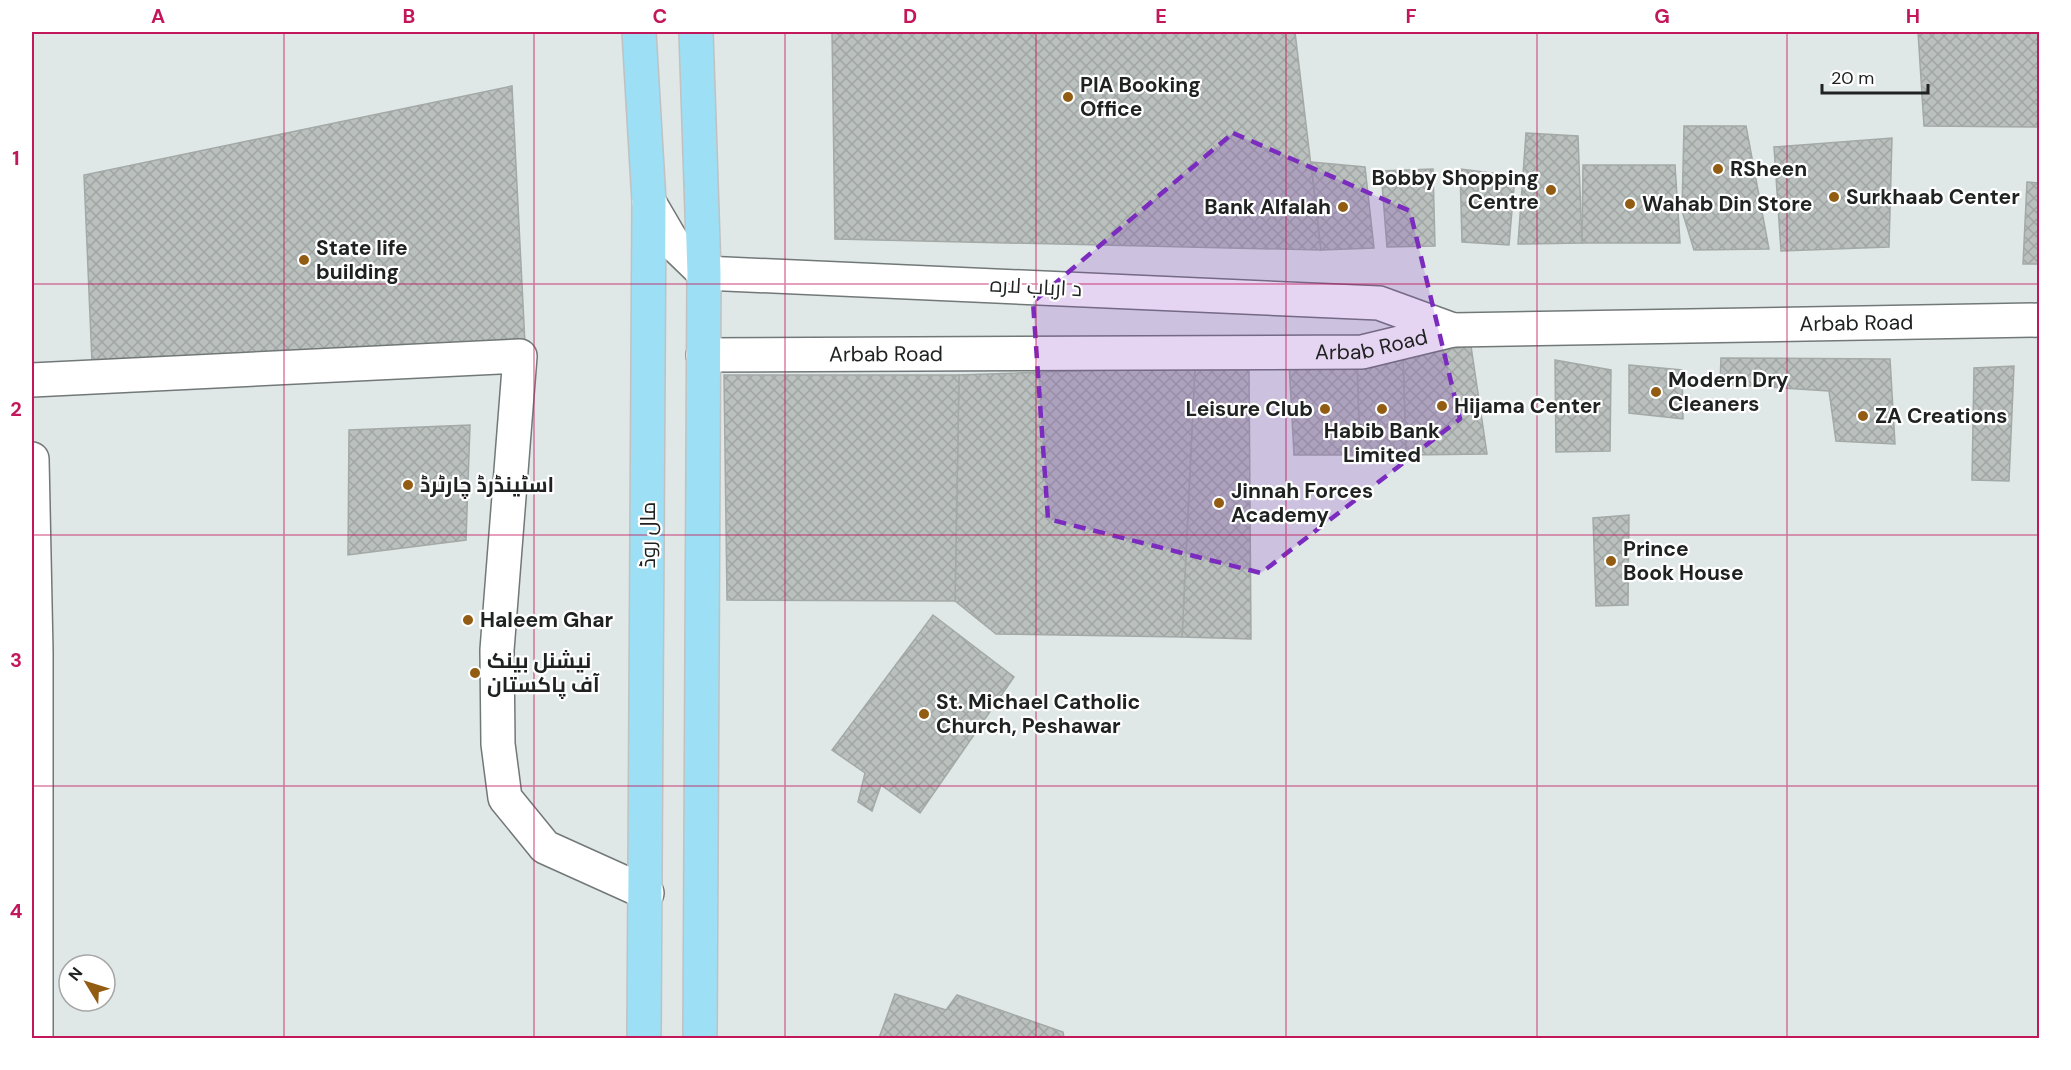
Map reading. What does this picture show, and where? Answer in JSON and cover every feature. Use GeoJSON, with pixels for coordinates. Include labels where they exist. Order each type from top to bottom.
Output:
{"type":"FeatureCollection","features":[{"type":"Feature","properties":{"kind":"main road","name":"مال روڈ"},"geometry":{"type":"LineString","coordinates":[[639,32],[648,202],[647,893],[644,1038]]}},
{"type":"Feature","properties":{"kind":"main road"},"geometry":{"type":"LineString","coordinates":[[696,32],[704,273],[700,1038]]}},
{"type":"Feature","properties":{"kind":"street"},"geometry":{"type":"LineString","coordinates":[[648,202],[673,243],[704,273]]}},
{"type":"Feature","properties":{"kind":"street","name":"د ارباب لاره"},"geometry":{"type":"LineString","coordinates":[[704,273],[1379,303],[1453,330]]}},
{"type":"Feature","properties":{"kind":"street","name":"Arbab Road"},"geometry":{"type":"LineString","coordinates":[[703,355],[1362,352],[1453,330],[2040,320]]}},
{"type":"Feature","properties":{"kind":"street"},"geometry":{"type":"LineString","coordinates":[[32,380],[520,356],[497,650],[498,744],[505,798],[545,847],[647,893]]}},
{"type":"Feature","properties":{"kind":"street"},"geometry":{"type":"LineString","coordinates":[[32,459],[36,652],[36,1038]]}},
{"type":"Feature","properties":{"kind":"highlighted area"},"geometry":{"type":"Polygon","coordinates":[[[1233,133],[1410,211],[1460,419],[1261,573],[1048,519],[1033,302],[1233,133]]]}},
{"type":"Feature","properties":{"kind":"building","name":"PIA Booking Office"},"geometry":{"type":"Polygon","coordinates":[[[832,32],[1295,32],[1321,250],[835,239],[832,32]]]}},
{"type":"Feature","properties":{"kind":"building"},"geometry":{"type":"Polygon","coordinates":[[[1918,32],[2040,32],[2040,127],[1924,126],[1918,32]]]}},
{"type":"Feature","properties":{"kind":"building","name":"State life building"},"geometry":{"type":"Polygon","coordinates":[[[512,86],[525,344],[92,363],[84,175],[512,86]]]}},
{"type":"Feature","properties":{"kind":"building","name":"RSheen"},"geometry":{"type":"Polygon","coordinates":[[[1684,126],[1746,126],[1769,249],[1694,250],[1682,211],[1684,126]]]}},
{"type":"Feature","properties":{"kind":"building","name":"Bobby Shopping Centre"},"geometry":{"type":"Polygon","coordinates":[[[1526,133],[1578,136],[1582,243],[1518,244],[1526,133]]]}},
{"type":"Feature","properties":{"kind":"building","name":"Surkhaab Center"},"geometry":{"type":"Polygon","coordinates":[[[1892,138],[1889,247],[1781,251],[1774,147],[1892,138]]]}},
{"type":"Feature","properties":{"kind":"building","name":"Bank Alfalah"},"geometry":{"type":"Polygon","coordinates":[[[1311,162],[1365,167],[1374,248],[1321,250],[1311,162]]]}},
{"type":"Feature","properties":{"kind":"building","name":"Wahab Din Store"},"geometry":{"type":"Polygon","coordinates":[[[1583,165],[1675,165],[1680,243],[1582,243],[1583,165]]]}},
{"type":"Feature","properties":{"kind":"building"},"geometry":{"type":"Polygon","coordinates":[[[1433,169],[1435,246],[1387,247],[1381,171],[1433,169]]]}},
{"type":"Feature","properties":{"kind":"building"},"geometry":{"type":"Polygon","coordinates":[[[1460,169],[1515,176],[1509,245],[1462,242],[1460,169]]]}},
{"type":"Feature","properties":{"kind":"building"},"geometry":{"type":"Polygon","coordinates":[[[2027,182],[2040,183],[2040,264],[2023,264],[2027,182]]]}},
{"type":"Feature","properties":{"kind":"building","name":"Hijama Center"},"geometry":{"type":"Polygon","coordinates":[[[1471,346],[1487,454],[1406,455],[1403,357],[1471,346]]]}},
{"type":"Feature","properties":{"kind":"building","name":"Habib Bank Limited"},"geometry":{"type":"Polygon","coordinates":[[[1403,357],[1406,455],[1360,455],[1357,364],[1403,357]]]}},
{"type":"Feature","properties":{"kind":"building","name":"ZA Creations"},"geometry":{"type":"Polygon","coordinates":[[[1721,358],[1890,359],[1895,444],[1836,441],[1829,391],[1720,384],[1721,358]]]}},
{"type":"Feature","properties":{"kind":"building"},"geometry":{"type":"Polygon","coordinates":[[[1555,360],[1611,370],[1610,451],[1556,452],[1555,360]]]}},
{"type":"Feature","properties":{"kind":"building","name":"Leisure Club"},"geometry":{"type":"Polygon","coordinates":[[[1289,362],[1357,364],[1360,455],[1294,455],[1289,362]]]}},
{"type":"Feature","properties":{"kind":"building","name":"Modern Dry Cleaners"},"geometry":{"type":"Polygon","coordinates":[[[1629,365],[1682,370],[1683,419],[1629,413],[1629,365]]]}},
{"type":"Feature","properties":{"kind":"building"},"geometry":{"type":"Polygon","coordinates":[[[2014,366],[2009,481],[1972,480],[1974,368],[2014,366]]]}},
{"type":"Feature","properties":{"kind":"building","name":"Jinnah Forces Academy"},"geometry":{"type":"Polygon","coordinates":[[[1195,367],[1249,369],[1251,639],[1182,637],[1195,367]]]}},
{"type":"Feature","properties":{"kind":"building"},"geometry":{"type":"Polygon","coordinates":[[[1195,367],[1182,637],[996,634],[955,601],[959,375],[1195,367]]]}},
{"type":"Feature","properties":{"kind":"building"},"geometry":{"type":"Polygon","coordinates":[[[724,375],[959,375],[955,601],[727,600],[724,375]]]}},
{"type":"Feature","properties":{"kind":"building","name":"اسٹینڈرڈ چارٹرڈ"},"geometry":{"type":"Polygon","coordinates":[[[470,425],[466,540],[348,555],[349,430],[470,425]]]}},
{"type":"Feature","properties":{"kind":"building","name":"Prince Book House"},"geometry":{"type":"Polygon","coordinates":[[[1629,515],[1628,605],[1596,606],[1593,518],[1629,515]]]}},
{"type":"Feature","properties":{"kind":"building","name":"St. Michael Catholic Church, Peshawar"},"geometry":{"type":"Polygon","coordinates":[[[933,615],[1014,677],[920,813],[881,785],[872,811],[858,802],[865,773],[832,750],[933,615]]]}},
{"type":"Feature","properties":{"kind":"building"},"geometry":{"type":"Polygon","coordinates":[[[895,994],[946,1010],[957,995],[1063,1032],[1064,1038],[879,1038],[895,994]]]}},
{"type":"Feature","properties":{"kind":"place","name":"PIA Booking Office"},"geometry":{"type":"Point","coordinates":[1068,97]}},
{"type":"Feature","properties":{"kind":"place","name":"RSheen"},"geometry":{"type":"Point","coordinates":[1718,169]}},
{"type":"Feature","properties":{"kind":"place","name":"Bobby Shopping Centre"},"geometry":{"type":"Point","coordinates":[1551,190]}},
{"type":"Feature","properties":{"kind":"place","name":"Surkhaab Center"},"geometry":{"type":"Point","coordinates":[1834,197]}},
{"type":"Feature","properties":{"kind":"place","name":"Wahab Din Store"},"geometry":{"type":"Point","coordinates":[1630,204]}},
{"type":"Feature","properties":{"kind":"place","name":"Bank Alfalah"},"geometry":{"type":"Point","coordinates":[1343,207]}},
{"type":"Feature","properties":{"kind":"place","name":"State life building"},"geometry":{"type":"Point","coordinates":[304,260]}},
{"type":"Feature","properties":{"kind":"place","name":"Modern Dry Cleaners"},"geometry":{"type":"Point","coordinates":[1656,392]}},
{"type":"Feature","properties":{"kind":"place","name":"Hijama Center"},"geometry":{"type":"Point","coordinates":[1442,406]}},
{"type":"Feature","properties":{"kind":"place","name":"Leisure Club"},"geometry":{"type":"Point","coordinates":[1325,409]}},
{"type":"Feature","properties":{"kind":"place","name":"Habib Bank Limited"},"geometry":{"type":"Point","coordinates":[1382,409]}},
{"type":"Feature","properties":{"kind":"place","name":"ZA Creations"},"geometry":{"type":"Point","coordinates":[1863,416]}},
{"type":"Feature","properties":{"kind":"place","name":"اسٹینڈرڈ چارٹرڈ"},"geometry":{"type":"Point","coordinates":[408,485]}},
{"type":"Feature","properties":{"kind":"place","name":"Jinnah Forces Academy"},"geometry":{"type":"Point","coordinates":[1219,503]}},
{"type":"Feature","properties":{"kind":"place","name":"Prince Book House"},"geometry":{"type":"Point","coordinates":[1611,561]}},
{"type":"Feature","properties":{"kind":"place","name":"Haleem Ghar"},"geometry":{"type":"Point","coordinates":[468,620]}},
{"type":"Feature","properties":{"kind":"place","name":"نیشنل بینک آف پاکستان"},"geometry":{"type":"Point","coordinates":[475,673]}},
{"type":"Feature","properties":{"kind":"place","name":"St. Michael Catholic Church, Peshawar"},"geometry":{"type":"Point","coordinates":[924,714]}}]}
